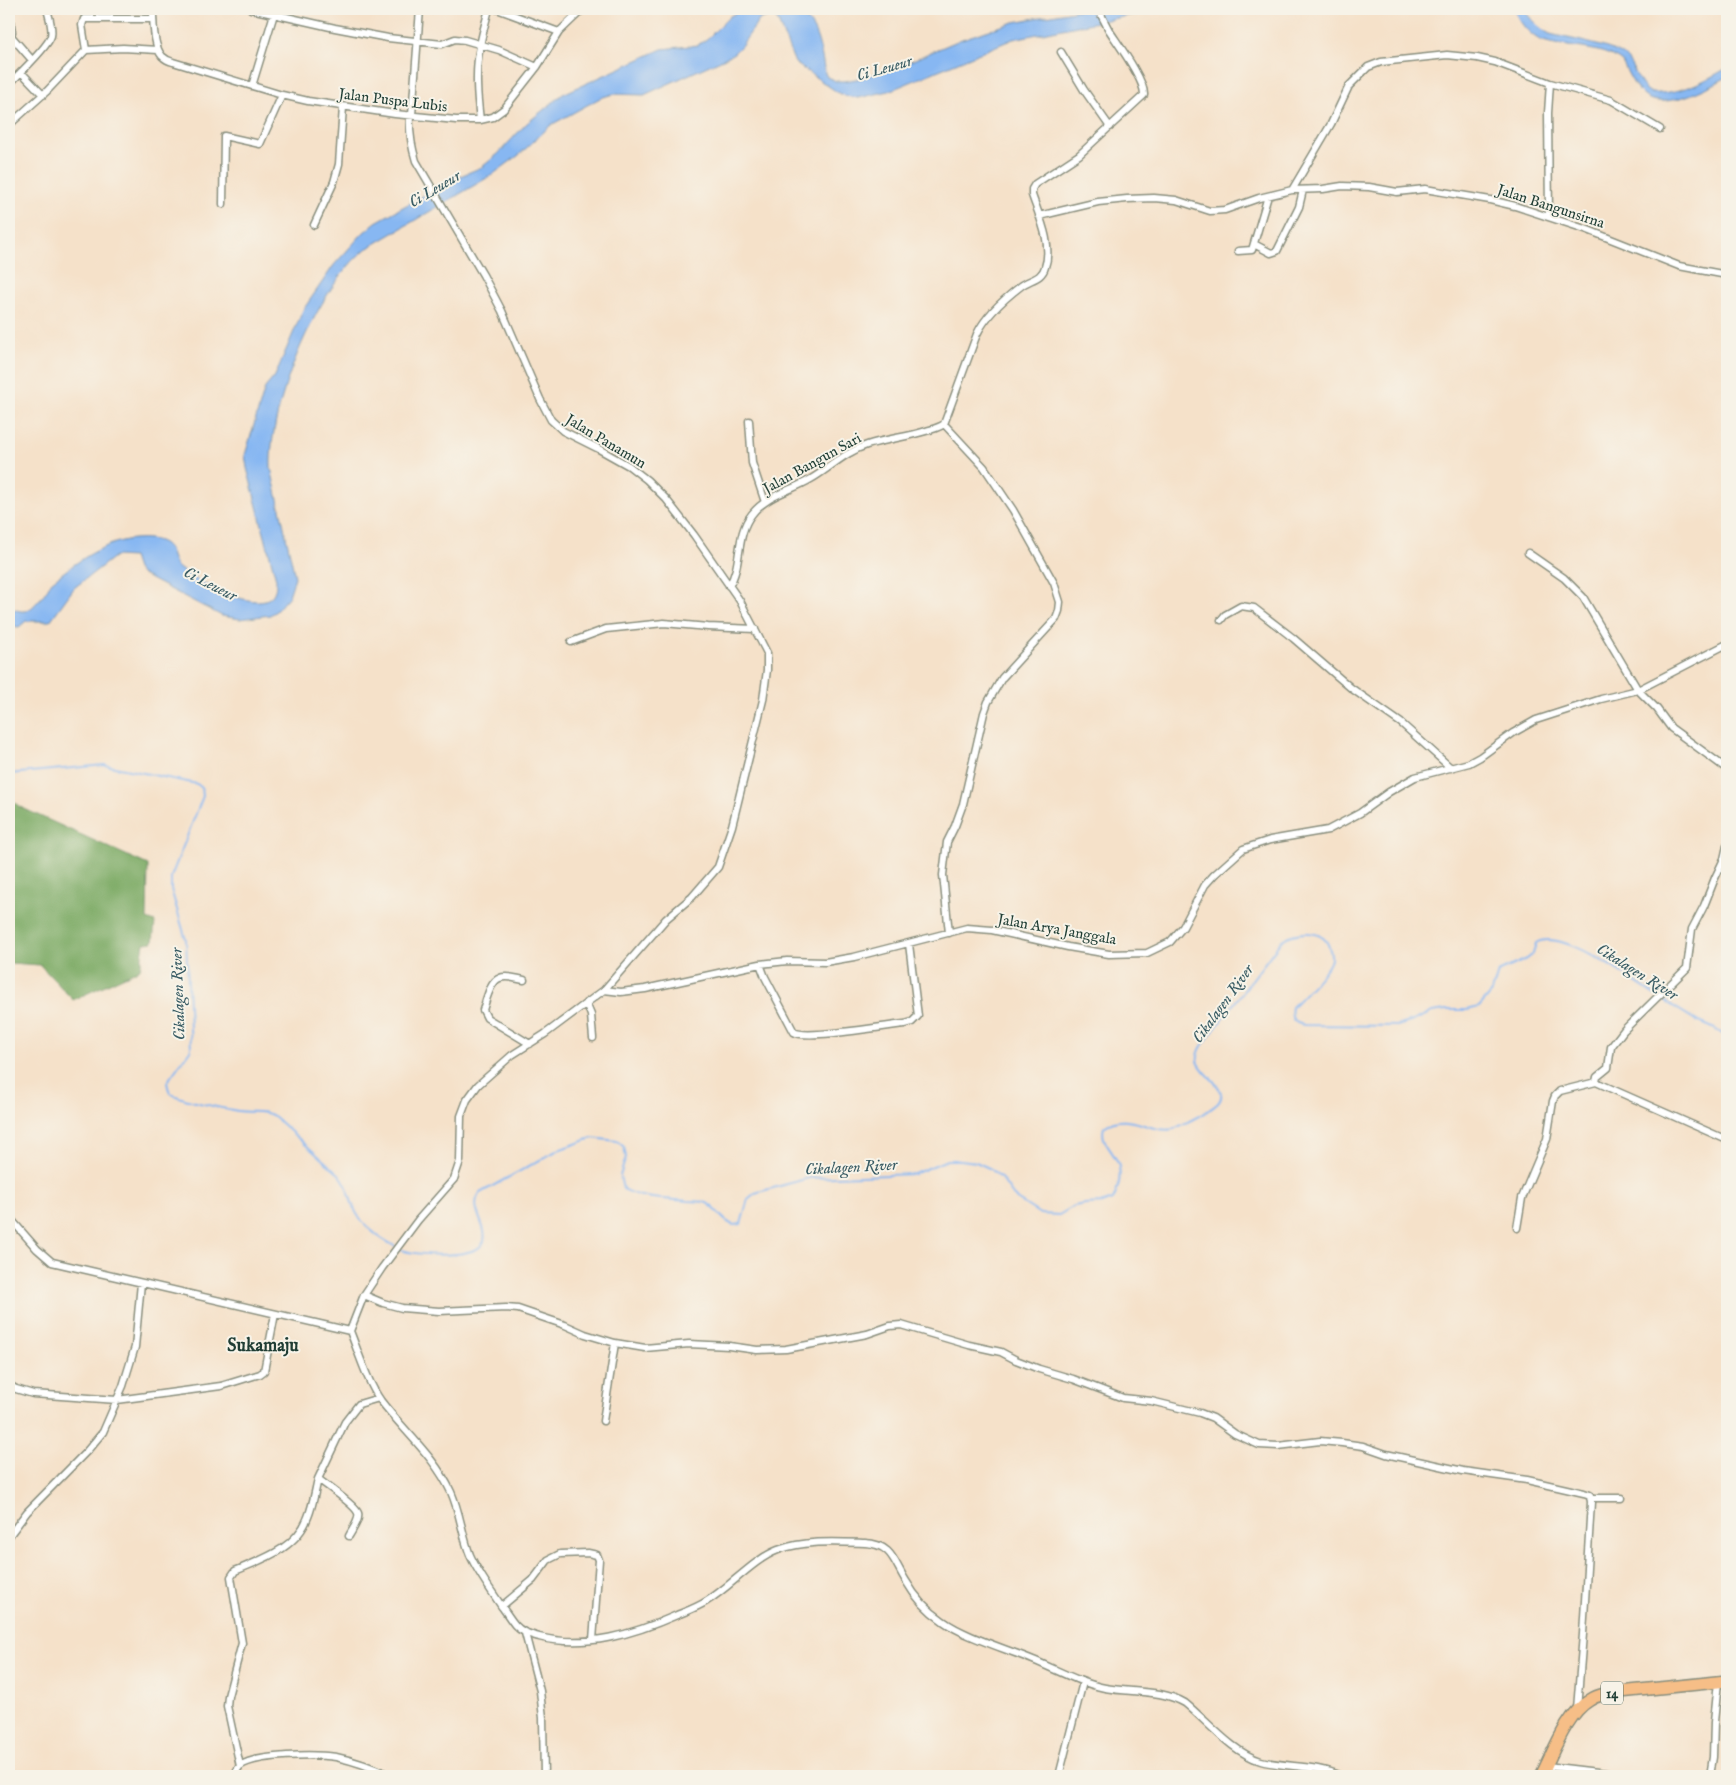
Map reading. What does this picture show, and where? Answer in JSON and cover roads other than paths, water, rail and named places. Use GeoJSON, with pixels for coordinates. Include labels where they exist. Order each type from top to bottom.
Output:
{"type":"FeatureCollection","features":[{"type":"Feature","properties":{"kind":"highway","name":"14"},"geometry":{"type":"LineString","coordinates":[[1544,1771],[1576,1710],[1590,1699],[1603,1694],[1723,1682]]}},
{"type":"Feature","properties":{"kind":"street"},"geometry":{"type":"LineString","coordinates":[[9,84],[32,60],[51,36],[47,9]]}},
{"type":"Feature","properties":{"kind":"street"},"geometry":{"type":"LineString","coordinates":[[9,125],[43,95],[86,50],[123,48],[158,50],[153,9]]}},
{"type":"Feature","properties":{"kind":"street"},"geometry":{"type":"LineString","coordinates":[[251,9],[334,28],[416,42],[442,44],[460,39],[499,50],[537,67]]}},
{"type":"Feature","properties":{"kind":"street"},"geometry":{"type":"LineString","coordinates":[[289,18],[290,9]]}},
{"type":"Feature","properties":{"kind":"street","name":"Jalan Panamun"},"geometry":{"type":"LineString","coordinates":[[350,1331],[364,1295],[418,1220],[449,1186],[457,1171],[460,1161],[461,1116],[471,1094],[486,1076],[604,990],[666,919],[692,896],[718,867],[732,826],[764,700],[768,660],[767,653],[740,601],[666,499],[647,480],[611,455],[563,431],[551,420],[502,311],[483,275],[421,172],[412,149],[409,132],[420,9]]}},
{"type":"Feature","properties":{"kind":"street"},"geometry":{"type":"LineString","coordinates":[[480,120],[477,88],[480,45],[489,9]]}},
{"type":"Feature","properties":{"kind":"street"},"geometry":{"type":"LineString","coordinates":[[497,9],[559,32]]}},
{"type":"Feature","properties":{"kind":"street","name":"Jalan Puspa Lubis"},"geometry":{"type":"LineString","coordinates":[[158,50],[164,58],[173,62],[282,95],[343,107],[411,115],[480,120],[493,117],[504,109],[537,67],[559,32],[583,9]]}},
{"type":"Feature","properties":{"kind":"street"},"geometry":{"type":"LineString","coordinates":[[949,933],[943,875],[947,842],[963,804],[984,713],[1002,678],[1056,619],[1060,605],[1054,583],[1013,510],[984,467],[944,424],[983,322],[1022,285],[1038,277],[1045,270],[1047,248],[1032,195],[1034,186],[1067,165],[1143,97],[1144,93],[1140,80],[1108,29],[1098,9]]}},
{"type":"Feature","properties":{"kind":"street"},"geometry":{"type":"LineString","coordinates":[[9,12],[10,37],[32,60]]}},
{"type":"Feature","properties":{"kind":"street"},"geometry":{"type":"LineString","coordinates":[[252,86],[274,14]]}},
{"type":"Feature","properties":{"kind":"street"},"geometry":{"type":"LineString","coordinates":[[86,50],[82,25],[84,19],[153,19]]}},
{"type":"Feature","properties":{"kind":"street"},"geometry":{"type":"LineString","coordinates":[[1061,52],[1084,90],[1110,127]]}},
{"type":"Feature","properties":{"kind":"street"},"geometry":{"type":"LineString","coordinates":[[1292,190],[1331,124],[1348,86],[1362,72],[1380,62],[1463,55],[1495,62],[1550,83],[1611,100],[1660,129]]}},
{"type":"Feature","properties":{"kind":"street"},"geometry":{"type":"LineString","coordinates":[[21,72],[43,95]]}},
{"type":"Feature","properties":{"kind":"street"},"geometry":{"type":"LineString","coordinates":[[1548,216],[1548,113],[1550,83]]}},
{"type":"Feature","properties":{"kind":"street"},"geometry":{"type":"LineString","coordinates":[[223,204],[224,136],[260,144],[282,95]]}},
{"type":"Feature","properties":{"kind":"street"},"geometry":{"type":"LineString","coordinates":[[314,225],[334,182],[338,164],[343,107]]}},
{"type":"Feature","properties":{"kind":"street","name":"Jalan Bangunsirna"},"geometry":{"type":"LineString","coordinates":[[1039,216],[1098,202],[1127,199],[1154,198],[1176,200],[1210,211],[1219,211],[1292,190],[1342,186],[1368,187],[1397,192],[1425,189],[1503,202],[1588,230],[1679,266],[1727,275]]}},
{"type":"Feature","properties":{"kind":"street"},"geometry":{"type":"LineString","coordinates":[[1254,244],[1271,253],[1277,251],[1299,207],[1303,190]]}},
{"type":"Feature","properties":{"kind":"street"},"geometry":{"type":"LineString","coordinates":[[1238,251],[1252,251],[1268,196]]}},
{"type":"Feature","properties":{"kind":"street"},"geometry":{"type":"LineString","coordinates":[[749,421],[752,463],[765,502]]}},
{"type":"Feature","properties":{"kind":"street","name":"Jalan Bangun Sari"},"geometry":{"type":"LineString","coordinates":[[729,586],[737,570],[746,523],[755,510],[765,502],[810,479],[851,452],[867,445],[908,436],[944,424]]}},
{"type":"Feature","properties":{"kind":"street"},"geometry":{"type":"LineString","coordinates":[[1528,553],[1564,578],[1583,597],[1638,690],[1657,709],[1671,728],[1727,769]]}},
{"type":"Feature","properties":{"kind":"street"},"geometry":{"type":"LineString","coordinates":[[1220,620],[1241,606],[1254,608],[1351,688],[1402,723],[1451,768]]}},
{"type":"Feature","properties":{"kind":"street"},"geometry":{"type":"LineString","coordinates":[[571,642],[606,629],[664,623],[755,629]]}},
{"type":"Feature","properties":{"kind":"street","name":"Jalan Arya Janggala"},"geometry":{"type":"LineString","coordinates":[[604,990],[622,992],[645,989],[760,964],[825,962],[909,944],[967,928],[992,930],[1109,954],[1148,953],[1170,942],[1183,927],[1205,885],[1243,850],[1270,840],[1328,830],[1360,813],[1389,792],[1415,777],[1469,763],[1536,720],[1601,699],[1638,690],[1727,644]]}},
{"type":"Feature","properties":{"kind":"street"},"geometry":{"type":"LineString","coordinates":[[1596,1082],[1597,1077],[1608,1068],[1609,1052],[1615,1041],[1687,968],[1692,929],[1724,859],[1727,846]]}},
{"type":"Feature","properties":{"kind":"street"},"geometry":{"type":"LineString","coordinates":[[760,964],[774,996],[794,1032],[797,1035],[817,1036],[905,1024],[912,1022],[918,1016],[909,944]]}},
{"type":"Feature","properties":{"kind":"street"},"geometry":{"type":"LineString","coordinates":[[524,980],[506,977],[496,980],[484,1010],[487,1018],[530,1044]]}},
{"type":"Feature","properties":{"kind":"street"},"geometry":{"type":"LineString","coordinates":[[586,1003],[591,1015],[593,1038]]}},
{"type":"Feature","properties":{"kind":"street"},"geometry":{"type":"LineString","coordinates":[[1517,1228],[1522,1198],[1547,1139],[1555,1096],[1560,1091],[1596,1082],[1727,1140]]}},
{"type":"Feature","properties":{"kind":"street"},"geometry":{"type":"LineString","coordinates":[[9,1217],[37,1249],[52,1262],[350,1331],[379,1398],[432,1460],[450,1491],[471,1556],[487,1585],[515,1624],[525,1633],[570,1641],[620,1636],[658,1623],[706,1602],[758,1562],[779,1550],[795,1546],[832,1542],[870,1543],[880,1545],[894,1558],[906,1582],[924,1606],[944,1622],[965,1633],[1083,1682],[1104,1688],[1174,1696],[1185,1702],[1244,1754],[1261,1761],[1318,1769],[1340,1776]]}},
{"type":"Feature","properties":{"kind":"street"},"geometry":{"type":"LineString","coordinates":[[9,1536],[27,1512],[88,1451],[103,1432],[123,1386],[135,1346],[141,1283]]}},
{"type":"Feature","properties":{"kind":"street"},"geometry":{"type":"LineString","coordinates":[[364,1295],[402,1308],[439,1311],[518,1309],[615,1343],[645,1348],[689,1344],[772,1350],[868,1334],[890,1326],[901,1326],[1001,1352],[1039,1369],[1073,1379],[1124,1398],[1152,1401],[1200,1413],[1213,1418],[1235,1434],[1259,1445],[1278,1446],[1320,1441],[1363,1446],[1386,1454],[1463,1471],[1527,1480],[1584,1492],[1590,1495],[1591,1498],[1583,1634],[1576,1710]]}},
{"type":"Feature","properties":{"kind":"street"},"geometry":{"type":"LineString","coordinates":[[9,1385],[33,1394],[117,1400],[221,1386],[260,1374],[264,1371],[275,1314]]}},
{"type":"Feature","properties":{"kind":"street"},"geometry":{"type":"LineString","coordinates":[[603,1421],[615,1343]]}},
{"type":"Feature","properties":{"kind":"street"},"geometry":{"type":"LineString","coordinates":[[240,1766],[227,1706],[242,1642],[231,1577],[235,1571],[276,1553],[295,1538],[308,1517],[318,1479],[345,1422],[359,1404],[379,1398]]}},
{"type":"Feature","properties":{"kind":"street"},"geometry":{"type":"LineString","coordinates":[[318,1479],[336,1492],[356,1511],[358,1516],[349,1536]]}},
{"type":"Feature","properties":{"kind":"street"},"geometry":{"type":"LineString","coordinates":[[1591,1498],[1620,1498]]}},
{"type":"Feature","properties":{"kind":"street"},"geometry":{"type":"LineString","coordinates":[[502,1606],[533,1580],[548,1560],[567,1553],[594,1554],[599,1560],[593,1640]]}},
{"type":"Feature","properties":{"kind":"street"},"geometry":{"type":"LineString","coordinates":[[525,1633],[540,1691],[543,1718],[544,1776]]}},
{"type":"Feature","properties":{"kind":"street"},"geometry":{"type":"LineString","coordinates":[[1059,1776],[1083,1682]]}},
{"type":"Feature","properties":{"kind":"street"},"geometry":{"type":"LineString","coordinates":[[1710,1776],[1713,1758],[1714,1722],[1723,1682]]}},
{"type":"Feature","properties":{"kind":"street"},"geometry":{"type":"LineString","coordinates":[[234,1776],[240,1766],[258,1760],[313,1755],[351,1761],[391,1776]]}},
{"type":"Feature","properties":{"kind":"street"},"geometry":{"type":"LineString","coordinates":[[1544,1771],[1631,1776]]}},
{"type":"Feature","properties":{"kind":"water"},"geometry":{"type":"Polygon","coordinates":[[[751,9],[786,11],[798,14],[806,20],[813,28],[818,39],[827,77],[836,81],[844,81],[862,78],[908,62],[962,39],[1014,22],[1084,9],[1161,9],[1013,39],[889,91],[858,98],[845,96],[837,92],[795,63],[777,19],[771,16],[760,19],[741,46],[725,58],[644,95],[613,94],[600,98],[551,125],[519,155],[492,175],[366,249],[348,267],[330,291],[299,350],[278,413],[272,443],[271,468],[295,577],[289,596],[276,611],[270,615],[240,619],[222,616],[141,574],[133,557],[115,556],[74,588],[50,621],[26,621],[19,627],[9,626],[9,608],[21,611],[28,610],[40,599],[51,582],[73,565],[109,545],[136,539],[150,539],[164,544],[168,547],[176,565],[180,569],[211,587],[252,601],[263,601],[271,597],[275,591],[276,579],[245,455],[265,388],[275,376],[303,310],[334,265],[363,233],[376,222],[453,179],[482,167],[498,154],[526,124],[563,94],[662,49],[698,45],[708,38],[730,16],[740,11],[751,9]]]}},
{"type":"Feature","properties":{"kind":"water"},"geometry":{"type":"Polygon","coordinates":[[[1513,9],[1523,9],[1538,26],[1550,34],[1618,52],[1628,60],[1643,86],[1651,93],[1671,92],[1681,89],[1710,78],[1727,68],[1727,77],[1698,92],[1673,100],[1651,100],[1637,88],[1622,62],[1593,50],[1540,40],[1524,27],[1513,9]]]}},
{"type":"Feature","properties":{"kind":"waterway","name":"Cikalagen River"},"geometry":{"type":"LineString","coordinates":[[9,774],[105,765],[197,784],[202,788],[203,796],[171,877],[171,889],[186,940],[191,1049],[167,1082],[169,1090],[176,1096],[203,1104],[272,1115],[340,1175],[346,1184],[354,1208],[361,1220],[377,1235],[395,1246]]}},
{"type":"Feature","properties":{"kind":"waterway","name":"Cikalagen River"},"geometry":{"type":"LineString","coordinates":[[399,1249],[431,1255],[445,1255],[459,1254],[479,1247],[484,1241],[483,1229],[476,1205],[480,1193],[558,1150],[592,1138],[617,1141],[624,1147],[626,1157],[620,1176],[623,1189],[646,1197],[707,1203],[726,1221],[734,1225],[741,1224],[748,1199],[755,1193],[809,1178],[914,1174],[947,1160],[976,1162],[991,1169],[1001,1178],[1015,1198],[1040,1214],[1059,1215],[1074,1206],[1104,1203],[1113,1200],[1119,1184],[1120,1171],[1104,1138],[1104,1127],[1113,1122],[1130,1121],[1165,1130],[1174,1129],[1214,1107],[1221,1098],[1221,1092],[1200,1066],[1198,1061],[1200,1050],[1282,940],[1301,933],[1315,934],[1321,937],[1326,941],[1331,955],[1330,962],[1323,973],[1292,1007],[1291,1014],[1293,1019],[1297,1023],[1304,1025],[1397,1026],[1432,1012],[1467,1010],[1479,1007],[1492,992],[1498,972],[1527,959],[1533,954],[1536,943],[1548,940],[1562,942],[1597,958],[1656,996]]}},
{"type":"Feature","properties":{"kind":"waterway","name":"Cikalagen River"},"geometry":{"type":"LineString","coordinates":[[1660,998],[1727,1037]]}},
{"type":"Feature","properties":{"kind":"district","name":"Sukamaju"},"geometry":{"type":"Point","coordinates":[263,1345]}},
{"type":"Feature","properties":{"kind":"water label","name":"Ci Leueur"},"geometry":{"type":"Point","coordinates":[884,67]}},
{"type":"Feature","properties":{"kind":"water label","name":"Ci Leueur"},"geometry":{"type":"Point","coordinates":[434,188]}},
{"type":"Feature","properties":{"kind":"water label","name":"Ci Leueur"},"geometry":{"type":"Point","coordinates":[211,583]}}]}
